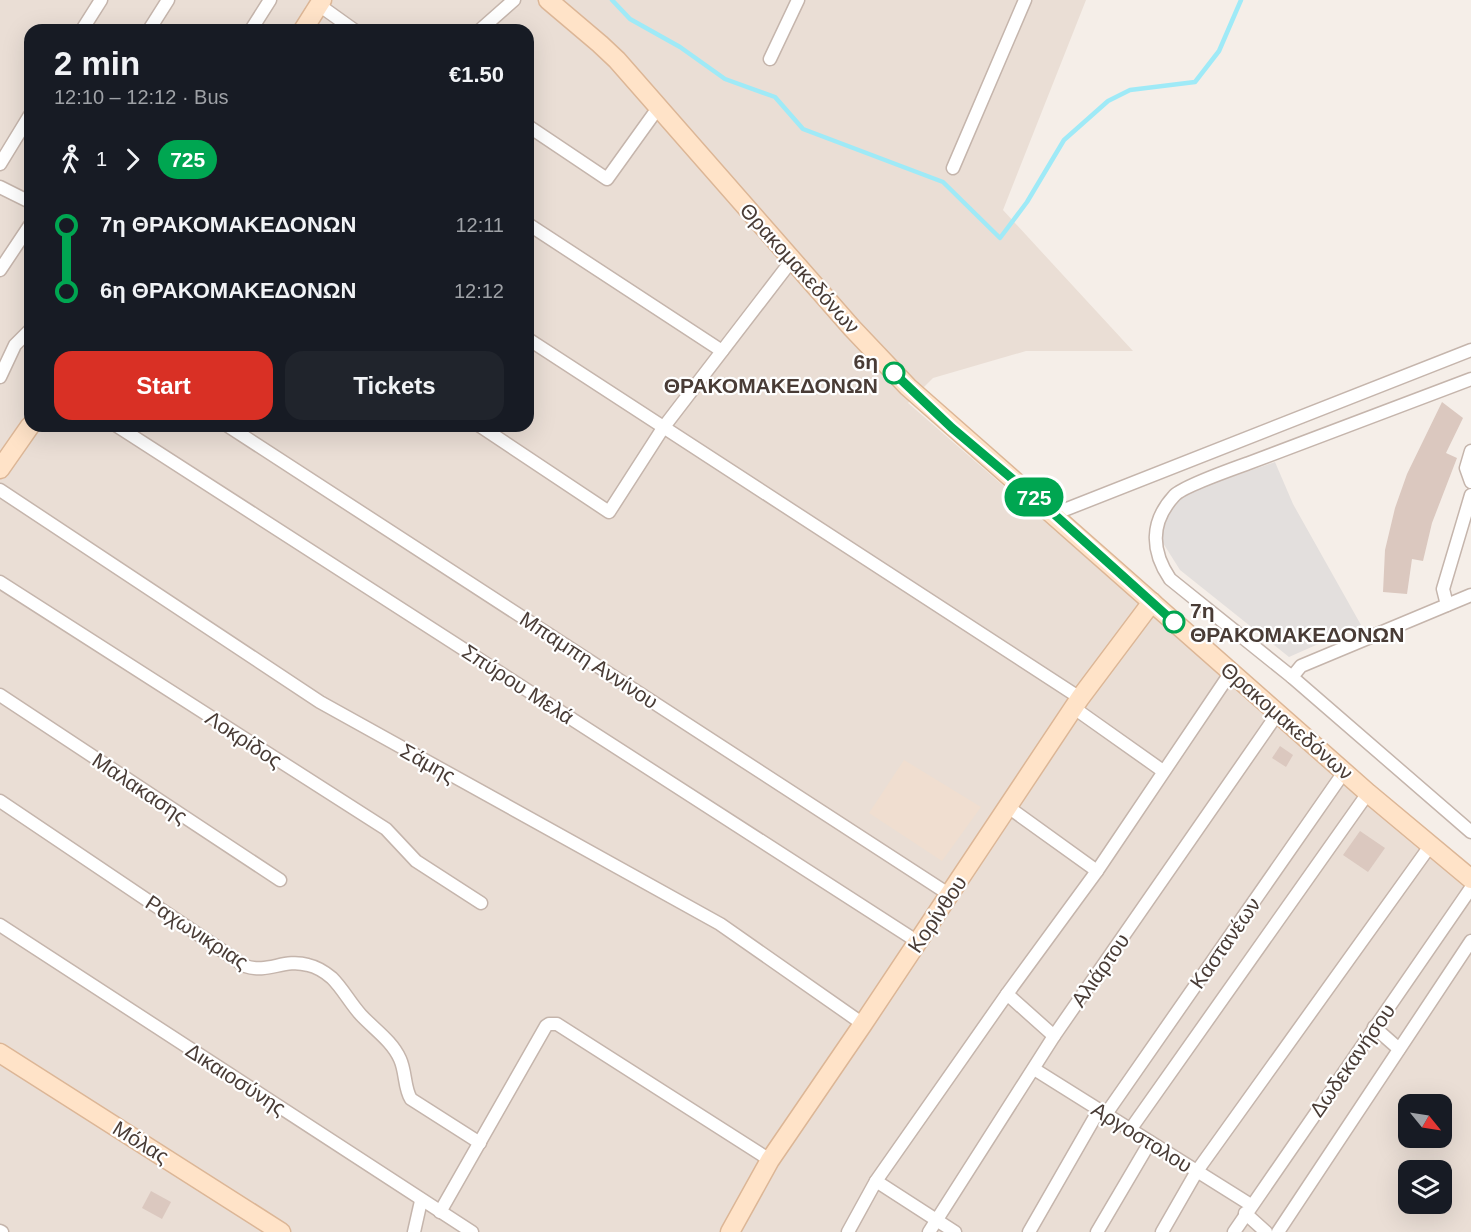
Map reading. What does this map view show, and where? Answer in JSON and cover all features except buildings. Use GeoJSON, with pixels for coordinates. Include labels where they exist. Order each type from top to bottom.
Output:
{"type":"FeatureCollection","features":[{"type":"Feature","properties":{"kind":"main road","name":"Θρακομακεδόνων"},"geometry":{"type":"LineString","coordinates":[[548,0],[600,44],[852,328],[908,387],[1368,793],[1471,879]]}},
{"type":"Feature","properties":{"kind":"main road"},"geometry":{"type":"LineString","coordinates":[[307,24],[320,2]]}},
{"type":"Feature","properties":{"kind":"main road"},"geometry":{"type":"LineString","coordinates":[[0,469],[26,432]]}},
{"type":"Feature","properties":{"kind":"main road","name":"Κορίνθου"},"geometry":{"type":"LineString","coordinates":[[730,1232],[770,1160],[1077,703],[1152,602]]}},
{"type":"Feature","properties":{"kind":"main road","name":"Μόλας"},"geometry":{"type":"LineString","coordinates":[[0,1053],[281,1232]]}},
{"type":"Feature","properties":{"kind":"street"},"geometry":{"type":"LineString","coordinates":[[86,24],[100,0]]}},
{"type":"Feature","properties":{"kind":"street"},"geometry":{"type":"LineString","coordinates":[[153,24],[168,0]]}},
{"type":"Feature","properties":{"kind":"street"},"geometry":{"type":"LineString","coordinates":[[255,24],[270,0]]}},
{"type":"Feature","properties":{"kind":"street"},"geometry":{"type":"LineString","coordinates":[[487,24],[514,0]]}},
{"type":"Feature","properties":{"kind":"street"},"geometry":{"type":"LineString","coordinates":[[770,59],[798,0]]}},
{"type":"Feature","properties":{"kind":"street"},"geometry":{"type":"LineString","coordinates":[[953,168],[1025,0]]}},
{"type":"Feature","properties":{"kind":"street"},"geometry":{"type":"LineString","coordinates":[[320,2],[347,24]]}},
{"type":"Feature","properties":{"kind":"street"},"geometry":{"type":"LineString","coordinates":[[534,130],[608,179],[658,108]]}},
{"type":"Feature","properties":{"kind":"street"},"geometry":{"type":"LineString","coordinates":[[0,164],[24,125]]}},
{"type":"Feature","properties":{"kind":"street"},"geometry":{"type":"LineString","coordinates":[[0,187],[24,199]]}},
{"type":"Feature","properties":{"kind":"street"},"geometry":{"type":"LineString","coordinates":[[534,228],[722,351]]}},
{"type":"Feature","properties":{"kind":"street"},"geometry":{"type":"LineString","coordinates":[[0,270],[24,234]]}},
{"type":"Feature","properties":{"kind":"street"},"geometry":{"type":"LineString","coordinates":[[489,432],[609,512],[663,428],[792,260]]}},
{"type":"Feature","properties":{"kind":"street"},"geometry":{"type":"LineString","coordinates":[[0,377],[15,345],[24,336]]}},
{"type":"Feature","properties":{"kind":"street"},"geometry":{"type":"LineString","coordinates":[[534,343],[1077,703],[1163,771]]}},
{"type":"Feature","properties":{"kind":"street"},"geometry":{"type":"LineString","coordinates":[[1054,514],[1471,350]]}},
{"type":"Feature","properties":{"kind":"street"},"geometry":{"type":"LineString","coordinates":[[1471,379],[1222,473],[1175,494],[1158,522],[1155,549],[1170,579],[1292,677],[1471,832]]}},
{"type":"Feature","properties":{"kind":"street","name":"Σπύρου Μελά"},"geometry":{"type":"LineString","coordinates":[[126,432],[918,942]]}},
{"type":"Feature","properties":{"kind":"street","name":"Μπαμπη Αννίνου"},"geometry":{"type":"LineString","coordinates":[[237,432],[950,895]]}},
{"type":"Feature","properties":{"kind":"street"},"geometry":{"type":"LineString","coordinates":[[1471,452],[1466,468],[1471,482]]}},
{"type":"Feature","properties":{"kind":"street","name":"Σάμης"},"geometry":{"type":"LineString","coordinates":[[0,490],[320,702],[720,924],[863,1024]]}},
{"type":"Feature","properties":{"kind":"street"},"geometry":{"type":"LineString","coordinates":[[1447,605],[1443,589],[1471,495]]}},
{"type":"Feature","properties":{"kind":"street","name":"Λοκρίδος"},"geometry":{"type":"LineString","coordinates":[[0,582],[386,830],[416,861],[481,903]]}},
{"type":"Feature","properties":{"kind":"street"},"geometry":{"type":"LineString","coordinates":[[1292,677],[1301,666],[1471,595]]}},
{"type":"Feature","properties":{"kind":"street"},"geometry":{"type":"LineString","coordinates":[[848,1232],[876,1181],[1007,994],[1097,871],[1231,672]]}},
{"type":"Feature","properties":{"kind":"street","name":"Μαλακασης"},"geometry":{"type":"LineString","coordinates":[[0,695],[280,880]]}},
{"type":"Feature","properties":{"kind":"street","name":"Αλιάρτου"},"geometry":{"type":"LineString","coordinates":[[929,1232],[1054,1036],[1278,713]]}},
{"type":"Feature","properties":{"kind":"street","name":"Καστανέων"},"geometry":{"type":"LineString","coordinates":[[1029,1232],[1103,1112],[1344,772]]}},
{"type":"Feature","properties":{"kind":"street"},"geometry":{"type":"LineString","coordinates":[[1130,1130],[1368,793]]}},
{"type":"Feature","properties":{"kind":"street","name":"Ραχωνικριας"},"geometry":{"type":"LineString","coordinates":[[0,801],[245,966],[261,970],[289,963],[300,963],[323,971],[339,986],[362,1016],[394,1048],[405,1072],[411,1099],[480,1143]]}},
{"type":"Feature","properties":{"kind":"street"},"geometry":{"type":"LineString","coordinates":[[1008,807],[1097,871]]}},
{"type":"Feature","properties":{"kind":"street"},"geometry":{"type":"LineString","coordinates":[[1162,1232],[1197,1171],[1430,846]]}},
{"type":"Feature","properties":{"kind":"street","name":"Δωδεκανήσου"},"geometry":{"type":"LineString","coordinates":[[1234,1232],[1471,888]]}},
{"type":"Feature","properties":{"kind":"street","name":"Δικαιοσύνης"},"geometry":{"type":"LineString","coordinates":[[0,925],[472,1232]]}},
{"type":"Feature","properties":{"kind":"street","name":"Δωδεκανήσου"},"geometry":{"type":"LineString","coordinates":[[1278,1232],[1471,941]]}},
{"type":"Feature","properties":{"kind":"street"},"geometry":{"type":"LineString","coordinates":[[1007,994],[1054,1036]]}},
{"type":"Feature","properties":{"kind":"street"},"geometry":{"type":"LineString","coordinates":[[440,1212],[546,1026],[554,1023],[770,1160]]}},
{"type":"Feature","properties":{"kind":"street"},"geometry":{"type":"LineString","coordinates":[[1374,1027],[1399,1049]]}},
{"type":"Feature","properties":{"kind":"street","name":"Αργοστολου"},"geometry":{"type":"LineString","coordinates":[[1034,1069],[1197,1171],[1248,1209],[1266,1232]]}},
{"type":"Feature","properties":{"kind":"street"},"geometry":{"type":"LineString","coordinates":[[1097,1232],[1150,1142]]}},
{"type":"Feature","properties":{"kind":"street"},"geometry":{"type":"LineString","coordinates":[[876,1181],[955,1232]]}},
{"type":"Feature","properties":{"kind":"street"},"geometry":{"type":"LineString","coordinates":[[414,1232],[422,1201]]}},
{"type":"Feature","properties":{"kind":"shaded area"},"geometry":{"type":"Polygon","coordinates":[[[0,0],[1086,0],[1003,210],[1133,351],[1026,351],[933,378],[908,403],[1471,892],[1471,1232],[0,1232],[0,0]]]}},
{"type":"Feature","properties":{"kind":"shaded area"},"geometry":{"type":"Polygon","coordinates":[[[1275,462],[1293,504],[1361,625],[1289,657],[1180,570],[1163,543],[1163,521],[1174,500],[1191,491],[1275,462]]]}},
{"type":"Feature","properties":{"kind":"shaded area"},"geometry":{"type":"Polygon","coordinates":[[[904,760],[981,807],[942,861],[869,813],[904,760]]]}},
{"type":"Feature","properties":{"kind":"waterway"},"geometry":{"type":"LineString","coordinates":[[612,0],[630,19],[680,47],[725,79],[775,97],[803,129],[943,182],[1000,238],[1027,202],[1064,140],[1108,101],[1130,90],[1195,82],[1219,51],[1241,0]]}},
{"type":"Feature","properties":{"kind":"bus line","name":"725"},"geometry":{"type":"LineString","coordinates":[[894,373],[952,428],[1054,514],[1174,622]]}},
{"type":"Feature","properties":{"kind":"place","name":"6η ΘΡΑΚΟΜΑΚΕΔΟΝΩΝ"},"geometry":{"type":"Point","coordinates":[894,373]}},
{"type":"Feature","properties":{"kind":"place","name":"7η ΘΡΑΚΟΜΑΚΕΔΟΝΩΝ"},"geometry":{"type":"Point","coordinates":[1174,622]}}]}
